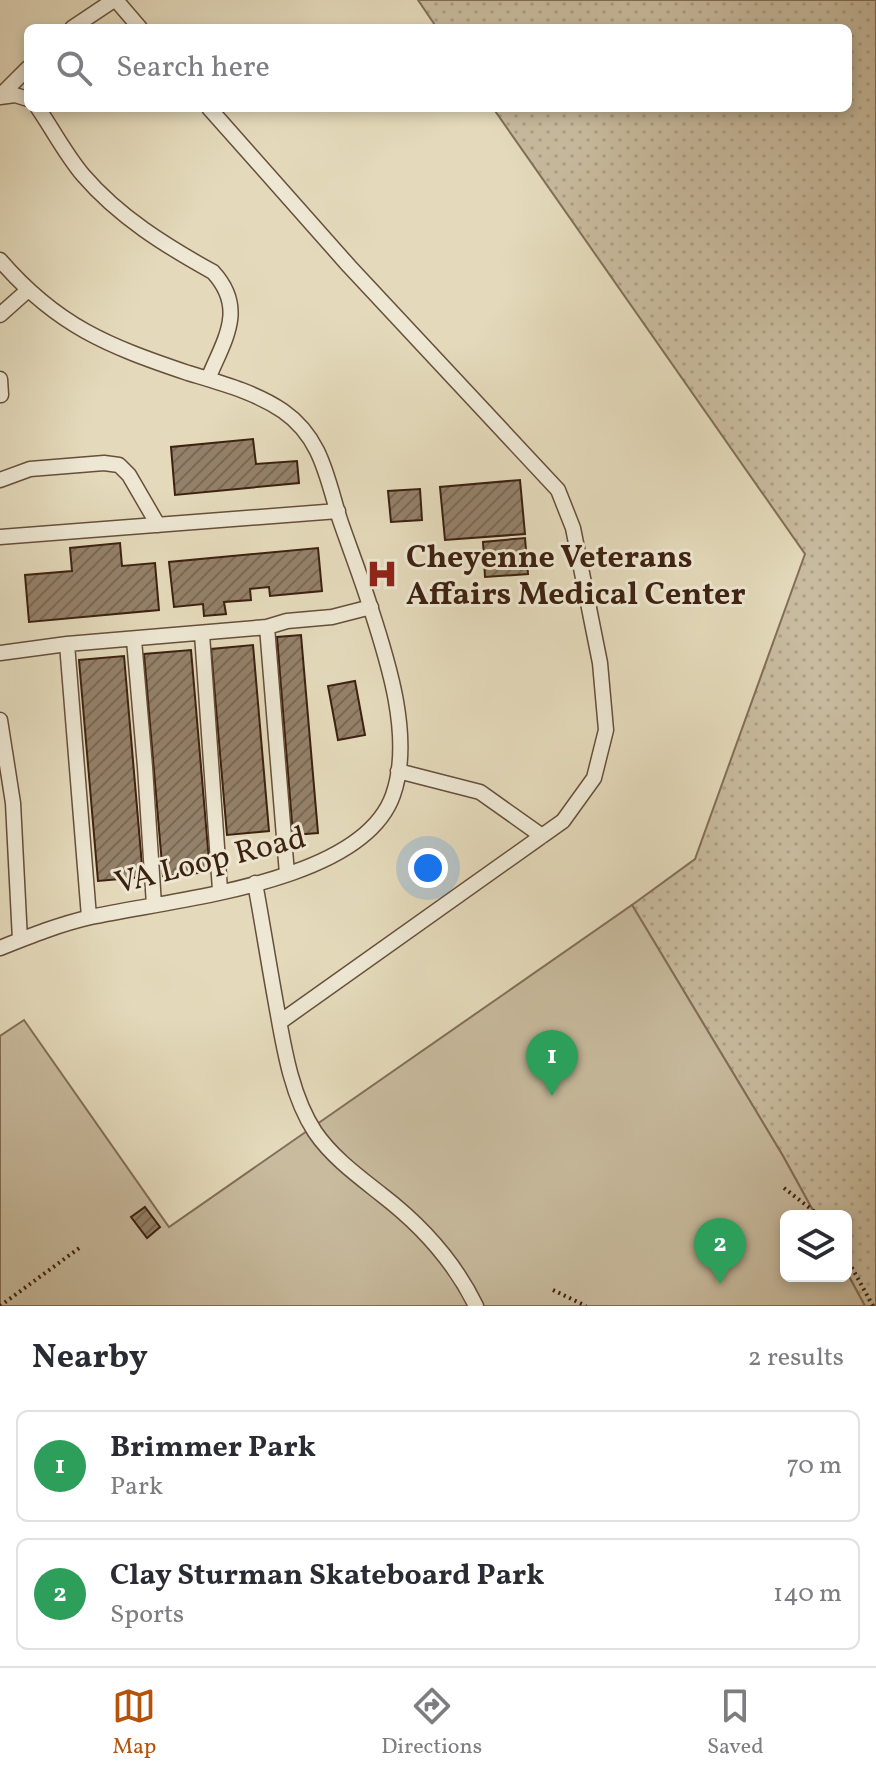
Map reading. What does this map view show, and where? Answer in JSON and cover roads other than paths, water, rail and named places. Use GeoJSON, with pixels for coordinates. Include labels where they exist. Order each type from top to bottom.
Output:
{"type":"FeatureCollection","features":[{"type":"Feature","properties":{"kind":"lane"},"geometry":{"type":"LineString","coordinates":[[78,24],[115,0],[136,24]]}},
{"type":"Feature","properties":{"kind":"lane"},"geometry":{"type":"LineString","coordinates":[[0,96],[24,72]]}},
{"type":"Feature","properties":{"kind":"lane"},"geometry":{"type":"LineString","coordinates":[[0,96],[24,98]]}},
{"type":"Feature","properties":{"kind":"lane"},"geometry":{"type":"LineString","coordinates":[[41,112],[84,176],[106,199],[136,224],[213,272],[224,283],[230,297],[230,326],[208,379]]}},
{"type":"Feature","properties":{"kind":"lane"},"geometry":{"type":"LineString","coordinates":[[213,112],[349,266],[558,490],[573,528],[597,648],[606,730],[594,778],[563,821],[280,1022]]}},
{"type":"Feature","properties":{"kind":"lane","name":"VA Loop Road"},"geometry":{"type":"LineString","coordinates":[[0,260],[64,321],[107,344],[244,390],[271,403],[301,427],[319,451],[371,607],[397,706],[398,771],[393,796],[371,831],[333,856],[255,883],[89,917],[0,948]]}},
{"type":"Feature","properties":{"kind":"lane"},"geometry":{"type":"LineString","coordinates":[[0,315],[28,290]]}},
{"type":"Feature","properties":{"kind":"lane"},"geometry":{"type":"LineString","coordinates":[[0,379],[1,395]]}},
{"type":"Feature","properties":{"kind":"lane"},"geometry":{"type":"LineString","coordinates":[[0,480],[30,469],[104,463],[119,465],[129,475],[158,525]]}},
{"type":"Feature","properties":{"kind":"lane"},"geometry":{"type":"LineString","coordinates":[[0,537],[338,511]]}},
{"type":"Feature","properties":{"kind":"lane"},"geometry":{"type":"LineString","coordinates":[[0,653],[67,644],[267,627],[287,621],[332,617],[371,607]]}},
{"type":"Feature","properties":{"kind":"lane"},"geometry":{"type":"LineString","coordinates":[[267,627],[287,874]]}},
{"type":"Feature","properties":{"kind":"lane"},"geometry":{"type":"LineString","coordinates":[[202,634],[220,890]]}},
{"type":"Feature","properties":{"kind":"lane"},"geometry":{"type":"LineString","coordinates":[[134,640],[154,905]]}},
{"type":"Feature","properties":{"kind":"lane"},"geometry":{"type":"LineString","coordinates":[[67,644],[89,917]]}},
{"type":"Feature","properties":{"kind":"lane"},"geometry":{"type":"LineString","coordinates":[[0,720],[13,803],[20,940]]}},
{"type":"Feature","properties":{"kind":"lane"},"geometry":{"type":"LineString","coordinates":[[398,771],[480,792],[542,836]]}},
{"type":"Feature","properties":{"kind":"lane"},"geometry":{"type":"LineString","coordinates":[[255,883],[280,1022],[295,1085],[316,1133],[355,1174],[437,1245],[476,1306]]}},
{"type":"Feature","properties":{"kind":"place","name":"Cheyenne Veterans Affairs Medical Center"},"geometry":{"type":"Point","coordinates":[382,574]}},
{"type":"Feature","properties":{"kind":"place","name":"Brimmer Park"},"geometry":{"type":"Point","coordinates":[552,1096]}},
{"type":"Feature","properties":{"kind":"place","name":"Clay Sturman Skateboard Park"},"geometry":{"type":"Point","coordinates":[720,1284]}}]}
